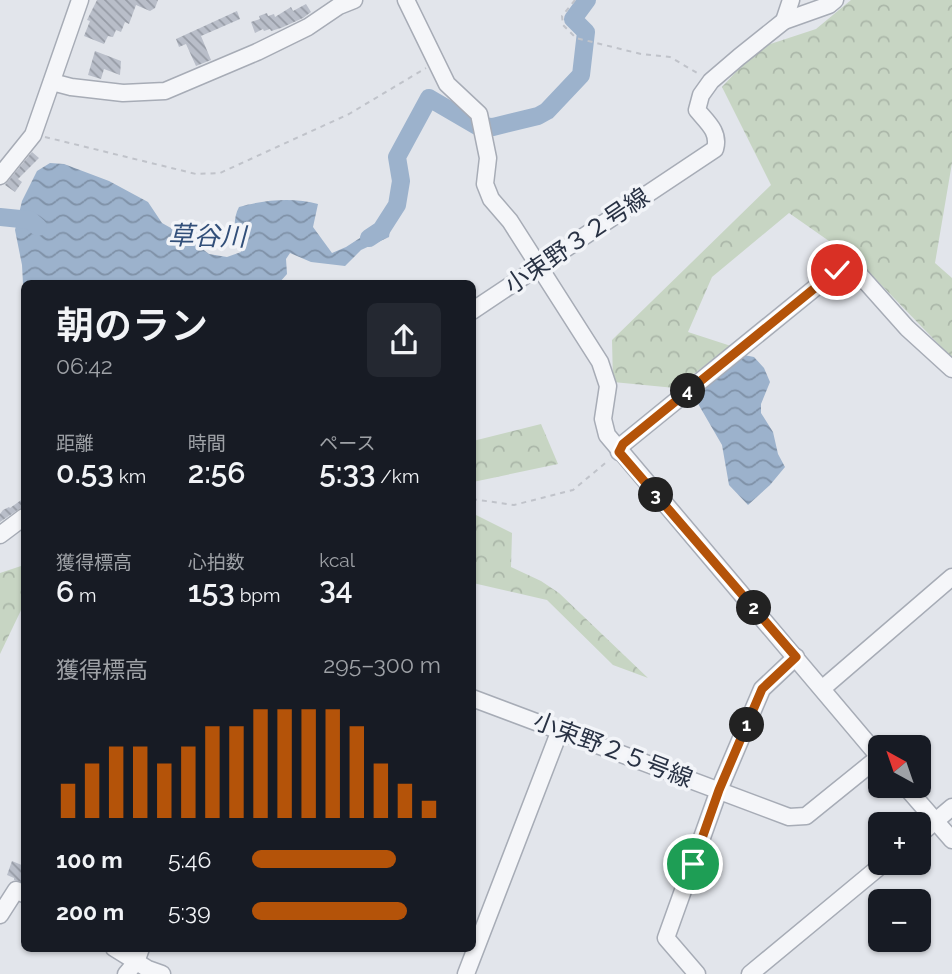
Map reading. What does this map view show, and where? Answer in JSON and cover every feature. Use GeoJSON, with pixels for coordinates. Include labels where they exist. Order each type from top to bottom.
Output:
{"type":"FeatureCollection","features":[{"type":"Feature","properties":{"kind":"street"},"geometry":{"type":"LineString","coordinates":[[0,176],[33,135],[80,0]]}},
{"type":"Feature","properties":{"kind":"street"},"geometry":{"type":"LineString","coordinates":[[52,82],[123,93],[165,91],[257,52],[354,0]]}},
{"type":"Feature","properties":{"kind":"street"},"geometry":{"type":"LineString","coordinates":[[406,0],[447,84],[479,114],[488,158],[485,184],[491,199],[510,222],[600,362],[608,386],[603,419],[607,435],[868,743]]}},
{"type":"Feature","properties":{"kind":"street"},"geometry":{"type":"LineString","coordinates":[[784,21],[791,0]]}},
{"type":"Feature","properties":{"kind":"street"},"geometry":{"type":"LineString","coordinates":[[711,81],[784,21],[829,5],[835,0]]}},
{"type":"Feature","properties":{"kind":"street","name":"小束野３２号線"},"geometry":{"type":"LineString","coordinates":[[476,308],[715,149],[716,133],[697,110],[701,95],[711,81]]}},
{"type":"Feature","properties":{"kind":"street"},"geometry":{"type":"LineString","coordinates":[[619,452],[623,444],[837,270],[850,264],[907,328],[952,369]]}},
{"type":"Feature","properties":{"kind":"street"},"geometry":{"type":"LineString","coordinates":[[0,535],[21,519]]}},
{"type":"Feature","properties":{"kind":"street"},"geometry":{"type":"LineString","coordinates":[[822,688],[952,577]]}},
{"type":"Feature","properties":{"kind":"street"},"geometry":{"type":"LineString","coordinates":[[796,657],[762,689],[719,790],[789,817],[806,816],[868,767]]}},
{"type":"Feature","properties":{"kind":"street","name":"小束野２５号線"},"geometry":{"type":"LineString","coordinates":[[476,699],[719,790],[666,938],[697,974]]}},
{"type":"Feature","properties":{"kind":"street"},"geometry":{"type":"LineString","coordinates":[[476,948],[560,730]]}},
{"type":"Feature","properties":{"kind":"street"},"geometry":{"type":"LineString","coordinates":[[916,798],[952,840]]}},
{"type":"Feature","properties":{"kind":"street"},"geometry":{"type":"LineString","coordinates":[[931,825],[952,807]]}},
{"type":"Feature","properties":{"kind":"street"},"geometry":{"type":"LineString","coordinates":[[750,974],[870,875]]}},
{"type":"Feature","properties":{"kind":"street"},"geometry":{"type":"LineString","coordinates":[[0,915],[16,890],[21,892]]}},
{"type":"Feature","properties":{"kind":"street"},"geometry":{"type":"LineString","coordinates":[[466,974],[474,952]]}},
{"type":"Feature","properties":{"kind":"street"},"geometry":{"type":"LineString","coordinates":[[134,962],[162,974]]}},
{"type":"Feature","properties":{"kind":"path"},"geometry":{"type":"LineString","coordinates":[[575,0],[562,16],[563,25],[576,38],[641,54],[670,57],[711,81]]}},
{"type":"Feature","properties":{"kind":"path"},"geometry":{"type":"LineString","coordinates":[[33,135],[196,174],[220,173],[349,114],[427,67],[439,65]]}},
{"type":"Feature","properties":{"kind":"path"},"geometry":{"type":"LineString","coordinates":[[476,500],[514,505],[573,490],[619,452]]}},
{"type":"Feature","properties":{"kind":"green space"},"geometry":{"type":"Polygon","coordinates":[[[851,0],[952,0],[952,163],[935,263],[952,278],[952,358],[859,262],[789,213],[712,277],[688,332],[731,346],[675,388],[613,382],[612,340],[771,185],[722,87],[758,48],[816,29],[851,0]]]}},
{"type":"Feature","properties":{"kind":"green space"},"geometry":{"type":"Polygon","coordinates":[[[541,424],[558,464],[476,481],[476,440],[541,424]]]}},
{"type":"Feature","properties":{"kind":"green space"},"geometry":{"type":"Polygon","coordinates":[[[476,515],[512,533],[511,567],[559,593],[648,678],[613,665],[547,600],[476,584],[476,515]]]}},
{"type":"Feature","properties":{"kind":"green space"},"geometry":{"type":"Polygon","coordinates":[[[21,566],[21,610],[0,654],[0,573],[21,566]]]}},
{"type":"Feature","properties":{"kind":"water"},"geometry":{"type":"Polygon","coordinates":[[[50,163],[64,164],[109,181],[148,202],[162,223],[209,254],[227,257],[241,252],[235,224],[239,207],[268,201],[289,200],[318,204],[313,227],[332,253],[383,223],[391,223],[389,237],[361,250],[345,266],[311,262],[290,253],[286,259],[287,274],[282,280],[23,280],[15,230],[22,201],[37,171],[50,163]]]}},
{"type":"Feature","properties":{"kind":"water"},"geometry":{"type":"Polygon","coordinates":[[[739,354],[754,357],[764,368],[770,382],[761,404],[761,413],[773,432],[778,454],[785,467],[748,505],[729,485],[722,445],[693,395],[739,354]]]}},
{"type":"Feature","properties":{"kind":"building"},"geometry":{"type":"Polygon","coordinates":[[[97,0],[158,0],[155,8],[150,11],[136,5],[129,24],[125,22],[121,32],[116,30],[113,37],[108,36],[104,44],[84,36],[90,21],[87,20],[97,0]]]}},
{"type":"Feature","properties":{"kind":"building"},"geometry":{"type":"Polygon","coordinates":[[[306,4],[311,12],[303,18],[281,28],[271,31],[263,29],[255,33],[251,22],[260,19],[259,16],[267,13],[268,16],[274,14],[275,17],[291,7],[293,11],[306,4]]]}},
{"type":"Feature","properties":{"kind":"building"},"geometry":{"type":"Polygon","coordinates":[[[237,11],[240,19],[201,36],[211,60],[196,66],[186,44],[179,47],[176,39],[237,11]]]}},
{"type":"Feature","properties":{"kind":"building"},"geometry":{"type":"Polygon","coordinates":[[[95,51],[121,61],[120,75],[104,69],[101,79],[88,75],[95,51]]]}},
{"type":"Feature","properties":{"kind":"building"},"geometry":{"type":"Polygon","coordinates":[[[32,152],[39,158],[18,179],[22,182],[15,192],[5,185],[32,152]]]}},
{"type":"Feature","properties":{"kind":"building"},"geometry":{"type":"Polygon","coordinates":[[[21,500],[21,508],[0,522],[0,514],[21,500]]]}},
{"type":"Feature","properties":{"kind":"building"},"geometry":{"type":"Polygon","coordinates":[[[12,861],[21,865],[21,882],[7,875],[12,861]]]}},
{"type":"Feature","properties":{"kind":"waterway","name":"草谷川"},"geometry":{"type":"LineString","coordinates":[[369,238],[381,230],[397,205],[401,181],[397,157],[429,98],[477,126],[493,127],[538,116],[547,111],[581,75],[586,32],[573,19],[587,0]]}},
{"type":"Feature","properties":{"kind":"waterway","name":"草谷川"},"geometry":{"type":"LineString","coordinates":[[0,217],[30,220],[38,227]]}},
{"type":"Feature","properties":{"kind":"route"},"geometry":{"type":"LineString","coordinates":[[693,864],[719,790],[762,689],[796,657],[619,452],[623,444],[837,270]]}}]}
